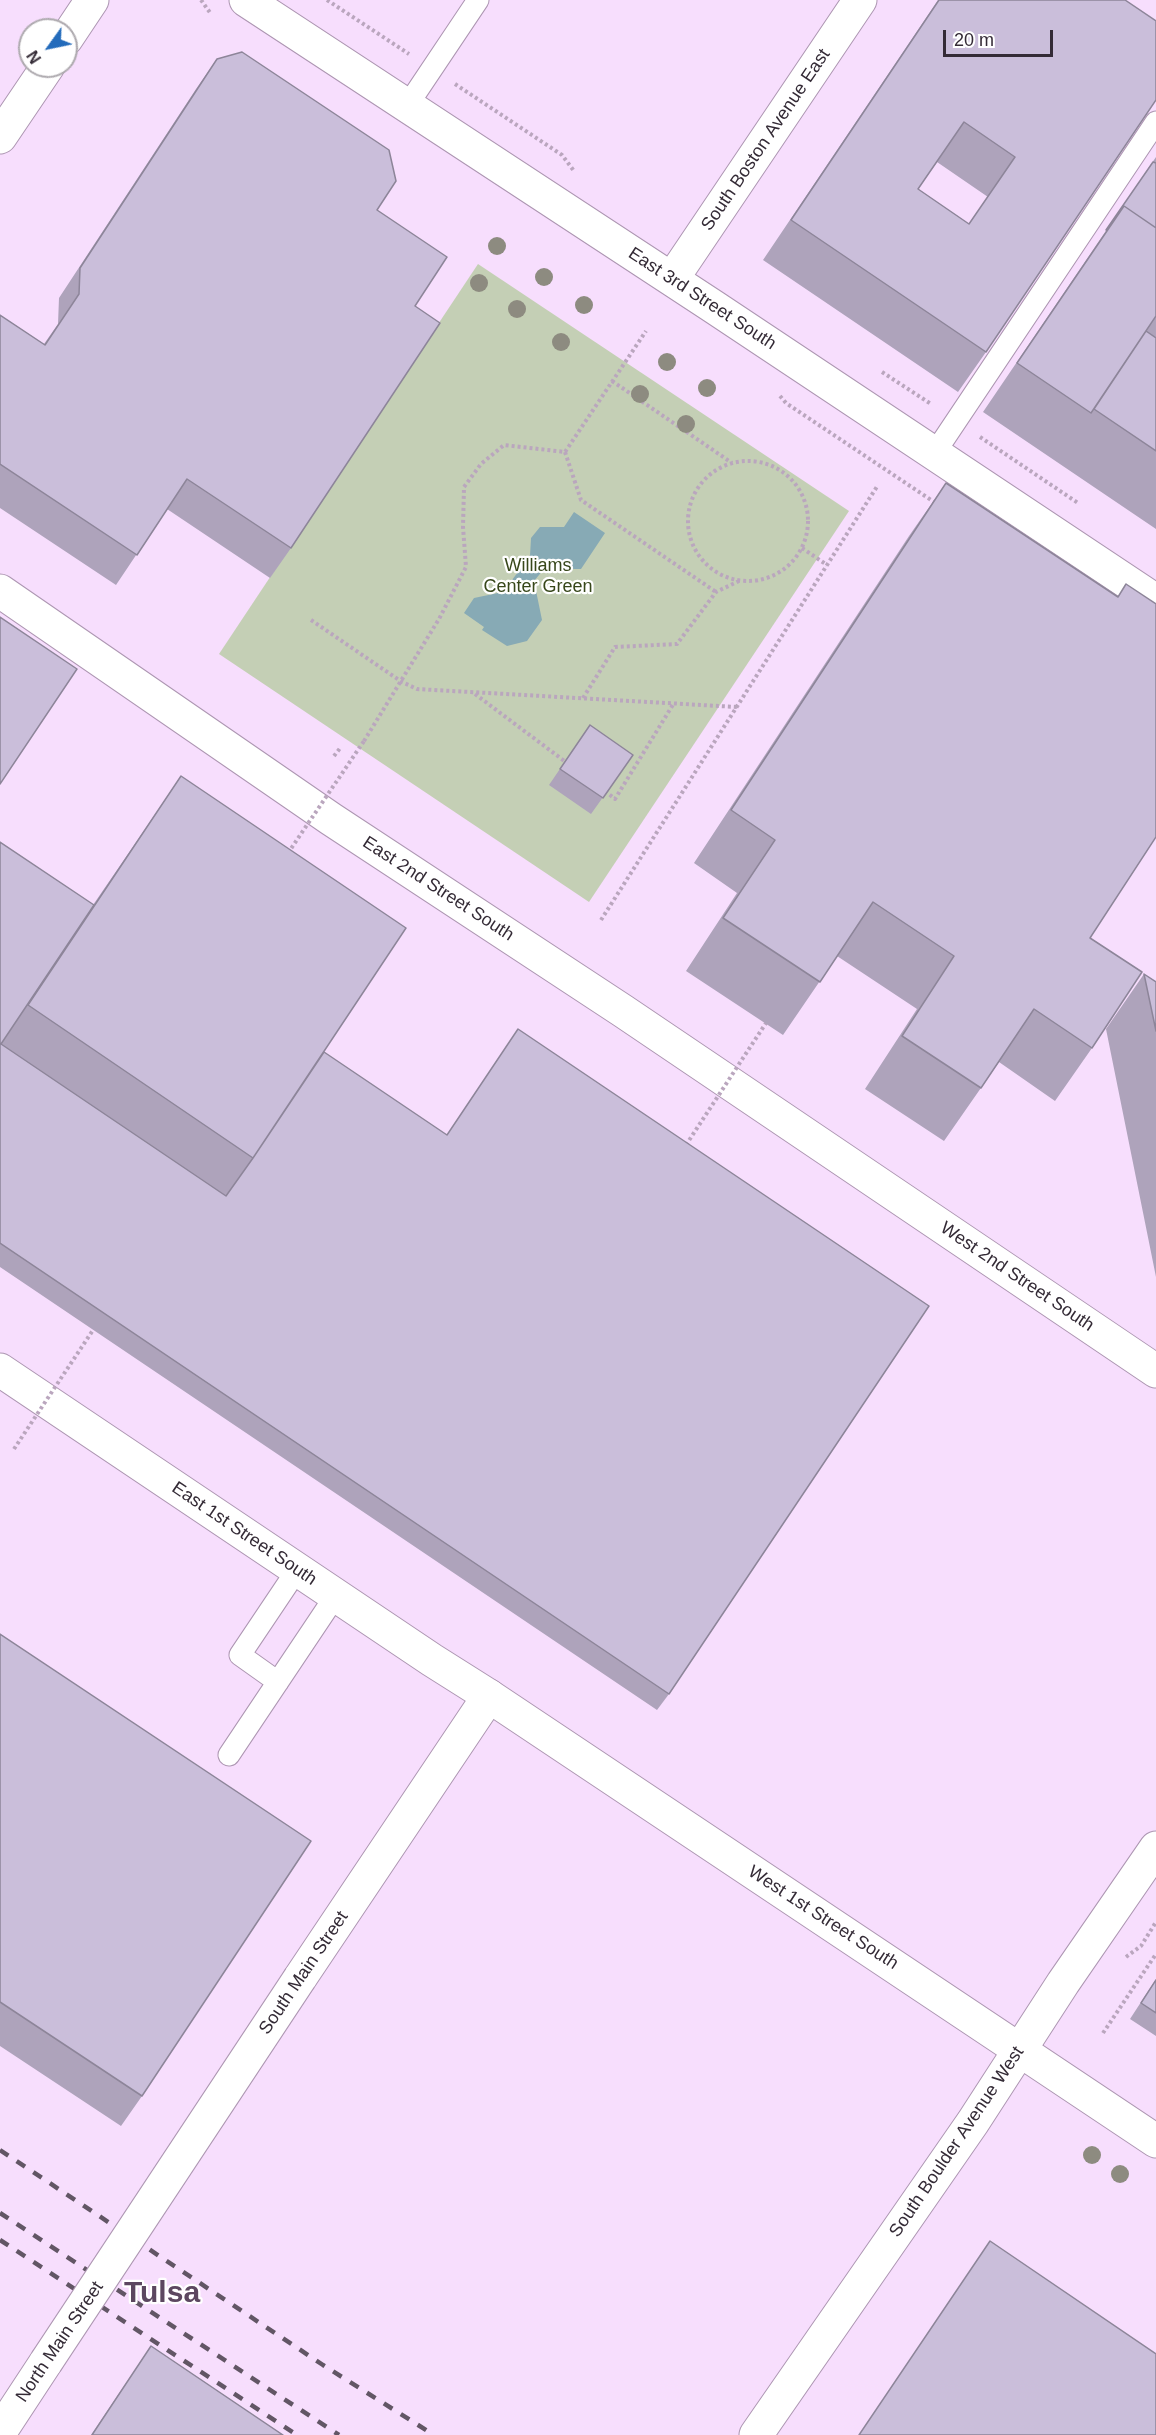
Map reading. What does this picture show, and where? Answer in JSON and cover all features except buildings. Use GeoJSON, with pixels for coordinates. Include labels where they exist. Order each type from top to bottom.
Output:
{"type":"FeatureCollection","features":[{"type":"Feature","properties":{"kind":"street"},"geometry":{"type":"LineString","coordinates":[[78,21],[92,0]]}},
{"type":"Feature","properties":{"kind":"street","name":"East 3rd Street South"},"geometry":{"type":"LineString","coordinates":[[246,0],[672,279],[1156,602]]}},
{"type":"Feature","properties":{"kind":"street","name":"South Boston Avenue East"},"geometry":{"type":"LineString","coordinates":[[672,279],[860,0]]}},
{"type":"Feature","properties":{"kind":"street"},"geometry":{"type":"LineString","coordinates":[[0,137],[40,78]]}},
{"type":"Feature","properties":{"kind":"street","name":"East 2nd Street South"},"geometry":{"type":"LineString","coordinates":[[0,591],[321,812],[878,1183]]}},
{"type":"Feature","properties":{"kind":"street","name":"West 2nd Street South"},"geometry":{"type":"LineString","coordinates":[[878,1183],[1156,1371]]}},
{"type":"Feature","properties":{"kind":"street","name":"East 1st Street South"},"geometry":{"type":"LineString","coordinates":[[0,1370],[489,1696]]}},
{"type":"Feature","properties":{"kind":"street","name":"South Main Street"},"geometry":{"type":"LineString","coordinates":[[120,2252],[489,1696]]}},
{"type":"Feature","properties":{"kind":"street","name":"West 1st Street South"},"geometry":{"type":"LineString","coordinates":[[489,1696],[1156,2141]]}},
{"type":"Feature","properties":{"kind":"street","name":"South Boulder Avenue West"},"geometry":{"type":"LineString","coordinates":[[756,2435],[973,2122],[1156,1848]]}},
{"type":"Feature","properties":{"kind":"street","name":"North Main Street"},"geometry":{"type":"LineString","coordinates":[[0,2432],[120,2252]]}},
{"type":"Feature","properties":{"kind":"lane"},"geometry":{"type":"LineString","coordinates":[[407,106],[478,0]]}},
{"type":"Feature","properties":{"kind":"lane"},"geometry":{"type":"LineString","coordinates":[[934,454],[1156,122]]}},
{"type":"Feature","properties":{"kind":"lane"},"geometry":{"type":"LineString","coordinates":[[278,1682],[240,1655],[297,1570]]}},
{"type":"Feature","properties":{"kind":"lane"},"geometry":{"type":"LineString","coordinates":[[229,1755],[336,1595]]}},
{"type":"Feature","properties":{"kind":"path"},"geometry":{"type":"LineString","coordinates":[[566,452],[646,331]]}},
{"type":"Feature","properties":{"kind":"path"},"geometry":{"type":"LineString","coordinates":[[612,381],[732,463]]}},
{"type":"Feature","properties":{"kind":"path"},"geometry":{"type":"LineString","coordinates":[[285,857],[402,682],[466,567],[463,527],[464,487],[481,465],[504,445],[566,452]]}},
{"type":"Feature","properties":{"kind":"path"},"geometry":{"type":"LineString","coordinates":[[566,452],[581,500],[716,592]]}},
{"type":"Feature","properties":{"kind":"path"},"geometry":{"type":"LineString","coordinates":[[753,461],[773,466],[790,478],[801,493],[807,512],[807,530],[802,548],[791,563],[776,575],[758,581],[739,581],[722,575],[705,563],[693,546],[688,525],[690,505],[699,486],[713,472],[732,463],[753,461]]}},
{"type":"Feature","properties":{"kind":"path"},"geometry":{"type":"LineString","coordinates":[[601,920],[878,485]]}},
{"type":"Feature","properties":{"kind":"path"},"geometry":{"type":"LineString","coordinates":[[802,548],[827,565]]}},
{"type":"Feature","properties":{"kind":"path"},"geometry":{"type":"LineString","coordinates":[[583,698],[615,647],[677,644],[716,592],[739,581]]}},
{"type":"Feature","properties":{"kind":"path"},"geometry":{"type":"LineString","coordinates":[[311,620],[402,682],[417,689],[738,707]]}},
{"type":"Feature","properties":{"kind":"path"},"geometry":{"type":"LineString","coordinates":[[474,693],[573,768]]}},
{"type":"Feature","properties":{"kind":"path"},"geometry":{"type":"LineString","coordinates":[[598,787],[615,799],[674,703]]}},
{"type":"Feature","properties":{"kind":"path"},"geometry":{"type":"LineString","coordinates":[[334,756],[341,747]]}},
{"type":"Feature","properties":{"kind":"path"},"geometry":{"type":"LineString","coordinates":[[683,1150],[766,1023]]}},
{"type":"Feature","properties":{"kind":"path"},"geometry":{"type":"LineString","coordinates":[[14,1449],[93,1330]]}},
{"type":"Feature","properties":{"kind":"path"},"geometry":{"type":"LineString","coordinates":[[1103,2033],[1156,1954]]}},
{"type":"Feature","properties":{"kind":"green space","name":"Williams Center Green"},"geometry":{"type":"Polygon","coordinates":[[[478,264],[849,511],[589,902],[219,654],[478,264]]]}},
{"type":"Feature","properties":{"kind":"water"},"geometry":{"type":"Polygon","coordinates":[[[574,512],[605,533],[581,569],[544,569],[534,581],[542,620],[527,641],[507,646],[482,630],[484,627],[464,613],[474,598],[503,592],[530,556],[531,538],[540,527],[564,527],[574,512]]]}},
{"type":"Feature","properties":{"kind":"railway"},"geometry":{"type":"LineString","coordinates":[[0,2150],[323,2365],[434,2435]]}},
{"type":"Feature","properties":{"kind":"railway"},"geometry":{"type":"LineString","coordinates":[[0,2213],[339,2435]]}},
{"type":"Feature","properties":{"kind":"railway"},"geometry":{"type":"LineString","coordinates":[[0,2240],[297,2435]]}},
{"type":"Feature","properties":{"kind":"district","name":"Tulsa"},"geometry":{"type":"Point","coordinates":[162,2294]}}]}
